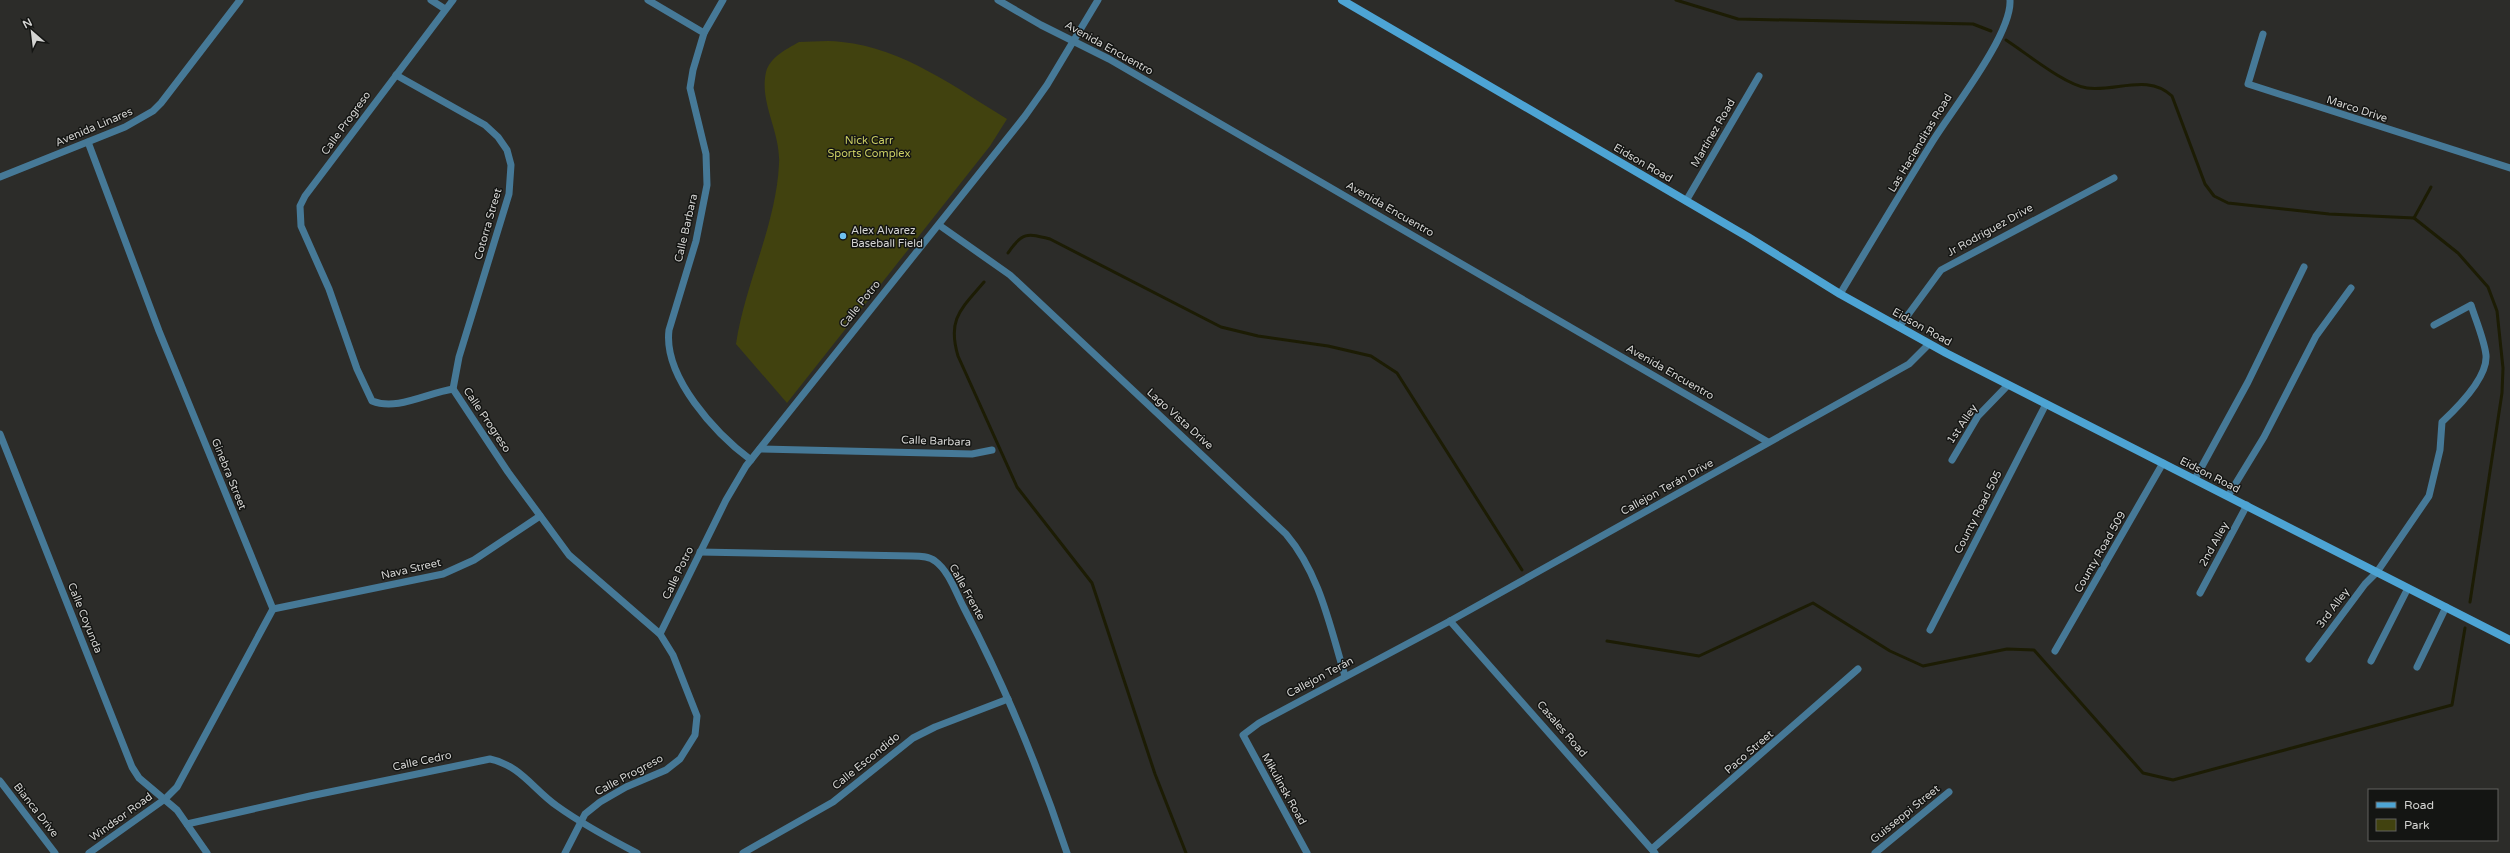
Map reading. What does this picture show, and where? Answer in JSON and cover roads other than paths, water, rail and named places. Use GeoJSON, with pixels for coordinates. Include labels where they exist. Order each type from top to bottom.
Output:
{"type":"FeatureCollection","features":[{"type":"Feature","properties":{"kind":"street","name":"Avenida Linares"},"geometry":{"type":"LineString","coordinates":[[0,177],[138,121],[161,103],[240,0]]}},
{"type":"Feature","properties":{"kind":"street"},"geometry":{"type":"LineString","coordinates":[[431,0],[445,10]]}},
{"type":"Feature","properties":{"kind":"street","name":"Calle Progreso"},"geometry":{"type":"LineString","coordinates":[[453,0],[305,196],[300,206],[301,226],[329,290],[357,369],[372,401],[380,404],[400,402],[453,389],[540,516],[569,555],[660,634],[673,655],[697,716],[695,735],[680,759],[670,766],[600,802],[581,821],[565,853]]}},
{"type":"Feature","properties":{"kind":"street"},"geometry":{"type":"LineString","coordinates":[[648,0],[704,33]]}},
{"type":"Feature","properties":{"kind":"street","name":"Calle Barbara"},"geometry":{"type":"LineString","coordinates":[[723,0],[704,33],[690,88],[706,154],[707,185],[696,241],[669,330],[667,344],[674,366],[707,419],[730,443],[751,460]]}},
{"type":"Feature","properties":{"kind":"street","name":"Avenida Encuentro"},"geometry":{"type":"LineString","coordinates":[[998,0],[1040,25],[1074,40],[1768,442]]}},
{"type":"Feature","properties":{"kind":"street","name":"Calle Potro"},"geometry":{"type":"LineString","coordinates":[[660,634],[736,481],[751,460],[1025,116],[1098,0]]}},
{"type":"Feature","properties":{"kind":"street","name":"Eidson Road"},"geometry":{"type":"LineString","coordinates":[[1343,0],[1686,201],[1840,294],[1928,344],[2510,640]]}},
{"type":"Feature","properties":{"kind":"street","name":"Las Hacienditas Road"},"geometry":{"type":"LineString","coordinates":[[1840,294],[1954,108],[1992,51],[2008,17],[2010,0]]}},
{"type":"Feature","properties":{"kind":"street","name":"Marco Drive"},"geometry":{"type":"LineString","coordinates":[[2263,34],[2248,84],[2510,168]]}},
{"type":"Feature","properties":{"kind":"street","name":"Cotorra Street"},"geometry":{"type":"LineString","coordinates":[[396,75],[485,125],[498,136],[507,150],[511,165],[509,194],[459,357],[453,389]]}},
{"type":"Feature","properties":{"kind":"street","name":"Martínez Road"},"geometry":{"type":"LineString","coordinates":[[1686,201],[1758,76]]}},
{"type":"Feature","properties":{"kind":"street","name":"Ginebra Street"},"geometry":{"type":"LineString","coordinates":[[88,142],[159,331],[273,609]]}},
{"type":"Feature","properties":{"kind":"street","name":"Jr Rodríguez Drive"},"geometry":{"type":"LineString","coordinates":[[1899,327],[1941,270],[2114,178]]}},
{"type":"Feature","properties":{"kind":"street","name":"Lago Vista Drive"},"geometry":{"type":"LineString","coordinates":[[938,225],[1010,275],[1286,534],[1311,572],[1345,676]]}},
{"type":"Feature","properties":{"kind":"street"},"geometry":{"type":"LineString","coordinates":[[2195,479],[2248,382],[2304,267]]}},
{"type":"Feature","properties":{"kind":"street"},"geometry":{"type":"LineString","coordinates":[[2228,496],[2264,438],[2316,336],[2351,288]]}},
{"type":"Feature","properties":{"kind":"street","name":"3rd Alley"},"geometry":{"type":"LineString","coordinates":[[2309,659],[2365,584],[2377,572],[2429,496],[2440,450],[2442,422],[2462,403],[2479,380],[2486,356],[2471,305],[2434,325]]}},
{"type":"Feature","properties":{"kind":"street","name":"Callejon Terán Drive"},"geometry":{"type":"LineString","coordinates":[[1408,641],[1450,621],[1909,364],[1918,357],[1928,344]]}},
{"type":"Feature","properties":{"kind":"street","name":"1st Alley"},"geometry":{"type":"LineString","coordinates":[[1952,460],[1978,416],[2008,385]]}},
{"type":"Feature","properties":{"kind":"street","name":"County Road 505"},"geometry":{"type":"LineString","coordinates":[[1930,630],[2046,404]]}},
{"type":"Feature","properties":{"kind":"street","name":"Calle Coyunda"},"geometry":{"type":"LineString","coordinates":[[0,434],[132,768],[139,778],[165,799],[187,824]]}},
{"type":"Feature","properties":{"kind":"street","name":"Calle Barbara"},"geometry":{"type":"LineString","coordinates":[[760,449],[972,454],[992,450]]}},
{"type":"Feature","properties":{"kind":"street","name":"County Road 509"},"geometry":{"type":"LineString","coordinates":[[2055,651],[2164,463]]}},
{"type":"Feature","properties":{"kind":"street","name":"2nd Alley"},"geometry":{"type":"LineString","coordinates":[[2200,593],[2246,506]]}},
{"type":"Feature","properties":{"kind":"street","name":"Nava Street"},"geometry":{"type":"LineString","coordinates":[[273,609],[443,574],[474,560],[540,516]]}},
{"type":"Feature","properties":{"kind":"street","name":"Calle Frente"},"geometry":{"type":"LineString","coordinates":[[700,552],[924,556],[935,561],[949,580],[981,640],[1008,699],[1022,730],[1067,853]]}},
{"type":"Feature","properties":{"kind":"street"},"geometry":{"type":"LineString","coordinates":[[2371,661],[2408,588]]}},
{"type":"Feature","properties":{"kind":"street"},"geometry":{"type":"LineString","coordinates":[[2418,667],[2446,607]]}},
{"type":"Feature","properties":{"kind":"street"},"geometry":{"type":"LineString","coordinates":[[165,799],[176,787],[185,773],[273,609]]}},
{"type":"Feature","properties":{"kind":"street","name":"Casales Road"},"geometry":{"type":"LineString","coordinates":[[1450,621],[1654,851]]}},
{"type":"Feature","properties":{"kind":"street","name":"Callejon Terán"},"geometry":{"type":"LineString","coordinates":[[1243,735],[1259,722],[1408,641]]}},
{"type":"Feature","properties":{"kind":"street","name":"Paco Street"},"geometry":{"type":"LineString","coordinates":[[1654,851],[1858,669]]}},
{"type":"Feature","properties":{"kind":"street","name":"Calle Escondido"},"geometry":{"type":"LineString","coordinates":[[743,853],[833,802],[913,738],[935,727],[1008,699]]}},
{"type":"Feature","properties":{"kind":"street","name":"Mikulinsk Road"},"geometry":{"type":"LineString","coordinates":[[1243,735],[1307,853]]}},
{"type":"Feature","properties":{"kind":"street","name":"Calle Cedro"},"geometry":{"type":"LineString","coordinates":[[187,824],[318,794],[490,759],[501,761],[518,771],[556,805],[637,853]]}},
{"type":"Feature","properties":{"kind":"street","name":"Bianca Drive"},"geometry":{"type":"LineString","coordinates":[[0,781],[55,853]]}},
{"type":"Feature","properties":{"kind":"street","name":"Guisseppi Street"},"geometry":{"type":"LineString","coordinates":[[1875,853],[1949,792]]}},
{"type":"Feature","properties":{"kind":"street","name":"Windsor Road"},"geometry":{"type":"LineString","coordinates":[[89,853],[165,799]]}},
{"type":"Feature","properties":{"kind":"street"},"geometry":{"type":"LineString","coordinates":[[187,824],[207,853]]}},
{"type":"Feature","properties":{"kind":"waterway"},"geometry":{"type":"LineString","coordinates":[[1676,0],[1738,19],[1973,24],[1991,31]]}},
{"type":"Feature","properties":{"kind":"waterway"},"geometry":{"type":"LineString","coordinates":[[2006,40],[2046,68],[2078,86],[2098,89],[2142,84],[2163,89],[2172,96],[2205,184],[2214,196],[2228,203],[2329,214],[2414,218],[2458,253],[2488,287],[2497,311],[2503,368],[2502,393],[2470,602]]}},
{"type":"Feature","properties":{"kind":"waterway"},"geometry":{"type":"LineString","coordinates":[[2414,218],[2431,187]]}},
{"type":"Feature","properties":{"kind":"waterway"},"geometry":{"type":"LineString","coordinates":[[1008,253],[1017,241],[1026,236],[1030,235],[1050,239],[1221,327],[1258,336],[1328,346],[1371,356],[1397,373],[1522,570]]}},
{"type":"Feature","properties":{"kind":"waterway"},"geometry":{"type":"LineString","coordinates":[[984,282],[958,315],[955,323],[954,333],[958,356],[1017,487],[1092,583],[1155,774],[1186,853]]}},
{"type":"Feature","properties":{"kind":"waterway"},"geometry":{"type":"LineString","coordinates":[[1607,641],[1699,656],[1813,603],[1890,651],[1923,666],[2007,649],[2034,650],[2143,773],[2173,780],[2452,705],[2465,628]]}},
{"type":"Feature","properties":{"kind":"place","name":"Alex Alvarez Baseball Field"},"geometry":{"type":"Point","coordinates":[843,236]}},
{"type":"Feature","properties":{"kind":"park label","name":"Nick Carr Sports Complex"},"geometry":{"type":"Point","coordinates":[869,146]}}]}
